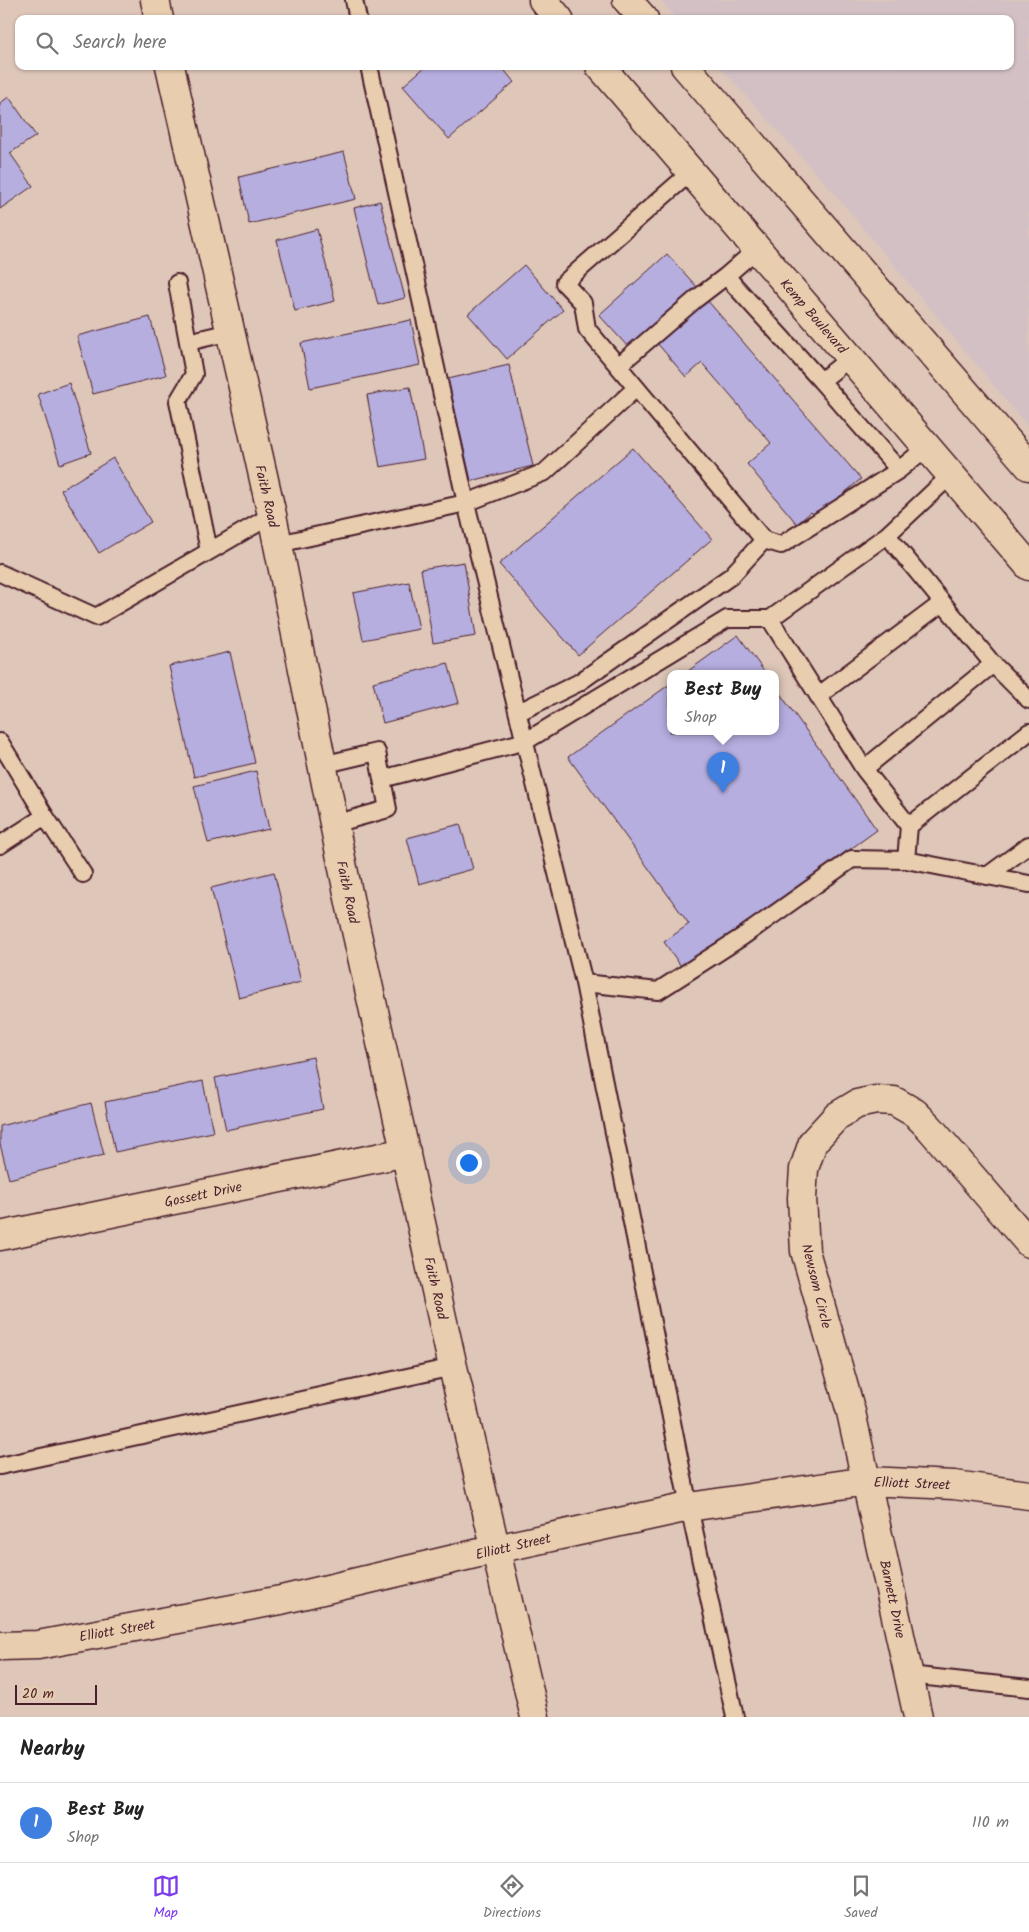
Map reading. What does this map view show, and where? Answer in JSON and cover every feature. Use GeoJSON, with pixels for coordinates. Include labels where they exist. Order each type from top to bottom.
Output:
{"type":"FeatureCollection","features":[{"type":"Feature","properties":{"kind":"street"},"geometry":{"type":"LineString","coordinates":[[155,0],[158,15]]}},
{"type":"Feature","properties":{"kind":"street"},"geometry":{"type":"LineString","coordinates":[[543,0],[556,15]]}},
{"type":"Feature","properties":{"kind":"street"},"geometry":{"type":"LineString","coordinates":[[628,0],[641,15]]}},
{"type":"Feature","properties":{"kind":"street","name":"Faith Road"},"geometry":{"type":"LineString","coordinates":[[171,70],[272,515],[334,824],[406,1152],[535,1717]]}},
{"type":"Feature","properties":{"kind":"street","name":"Kemp Boulevard"},"geometry":{"type":"LineString","coordinates":[[603,70],[1029,566]]}},
{"type":"Feature","properties":{"kind":"street"},"geometry":{"type":"LineString","coordinates":[[688,70],[1029,466]]}},
{"type":"Feature","properties":{"kind":"street","name":"Newsom Circle"},"geometry":{"type":"LineString","coordinates":[[867,1481],[851,1412],[805,1250],[802,1198],[804,1169],[813,1142],[837,1116],[857,1104],[876,1100],[894,1101],[915,1113],[929,1127],[1029,1244]]}},
{"type":"Feature","properties":{"kind":"street","name":"Gossett Drive"},"geometry":{"type":"LineString","coordinates":[[0,1236],[406,1152]]}},
{"type":"Feature","properties":{"kind":"street","name":"Elliott Street"},"geometry":{"type":"LineString","coordinates":[[0,1646],[38,1645],[281,1600],[496,1549],[689,1507],[867,1481],[954,1484],[1029,1495]]}},
{"type":"Feature","properties":{"kind":"street","name":"Barnett Drive"},"geometry":{"type":"LineString","coordinates":[[867,1481],[918,1717]]}},
{"type":"Feature","properties":{"kind":"lane"},"geometry":{"type":"LineString","coordinates":[[354,0],[357,15]]}},
{"type":"Feature","properties":{"kind":"lane"},"geometry":{"type":"LineString","coordinates":[[370,70],[466,503],[519,712],[584,983],[689,1507],[735,1717]]}},
{"type":"Feature","properties":{"kind":"lane"},"geometry":{"type":"LineString","coordinates":[[691,172],[564,283],[584,304],[587,329],[764,540],[781,545],[899,470],[927,447]]}},
{"type":"Feature","properties":{"kind":"lane"},"geometry":{"type":"LineString","coordinates":[[618,366],[757,249]]}},
{"type":"Feature","properties":{"kind":"lane"},"geometry":{"type":"LineString","coordinates":[[726,276],[899,470]]}},
{"type":"Feature","properties":{"kind":"lane"},"geometry":{"type":"LineString","coordinates":[[177,282],[194,374],[178,401],[209,551]]}},
{"type":"Feature","properties":{"kind":"lane"},"geometry":{"type":"LineString","coordinates":[[188,342],[230,332]]}},
{"type":"Feature","properties":{"kind":"lane"},"geometry":{"type":"LineString","coordinates":[[821,381],[850,358]]}},
{"type":"Feature","properties":{"kind":"lane"},"geometry":{"type":"LineString","coordinates":[[278,544],[466,503],[545,472],[636,388]]}},
{"type":"Feature","properties":{"kind":"lane"},"geometry":{"type":"LineString","coordinates":[[382,780],[526,741],[727,619],[770,619],[887,535],[950,475]]}},
{"type":"Feature","properties":{"kind":"lane"},"geometry":{"type":"LineString","coordinates":[[0,573],[96,617],[272,515]]}},
{"type":"Feature","properties":{"kind":"lane"},"geometry":{"type":"LineString","coordinates":[[887,535],[993,664],[1029,700]]}},
{"type":"Feature","properties":{"kind":"lane"},"geometry":{"type":"LineString","coordinates":[[519,712],[578,683],[731,576],[764,540]]}},
{"type":"Feature","properties":{"kind":"lane"},"geometry":{"type":"LineString","coordinates":[[818,696],[942,603]]}},
{"type":"Feature","properties":{"kind":"lane"},"geometry":{"type":"LineString","coordinates":[[770,619],[864,769],[909,826],[906,860]]}},
{"type":"Feature","properties":{"kind":"lane"},"geometry":{"type":"LineString","coordinates":[[864,769],[993,664]]}},
{"type":"Feature","properties":{"kind":"lane"},"geometry":{"type":"LineString","coordinates":[[909,826],[1029,732]]}},
{"type":"Feature","properties":{"kind":"lane"},"geometry":{"type":"LineString","coordinates":[[0,742],[83,874]]}},
{"type":"Feature","properties":{"kind":"lane"},"geometry":{"type":"LineString","coordinates":[[322,765],[377,752],[388,809],[334,824]]}},
{"type":"Feature","properties":{"kind":"lane"},"geometry":{"type":"LineString","coordinates":[[0,845],[45,816]]}},
{"type":"Feature","properties":{"kind":"lane"},"geometry":{"type":"LineString","coordinates":[[987,876],[1029,845]]}},
{"type":"Feature","properties":{"kind":"lane"},"geometry":{"type":"LineString","coordinates":[[584,983],[658,992],[852,859],[906,860],[1029,884]]}},
{"type":"Feature","properties":{"kind":"lane"},"geometry":{"type":"LineString","coordinates":[[0,1466],[454,1367]]}},
{"type":"Feature","properties":{"kind":"lane"},"geometry":{"type":"LineString","coordinates":[[909,1675],[1029,1688]]}},
{"type":"Feature","properties":{"kind":"shaded area"},"geometry":{"type":"Polygon","coordinates":[[[661,0],[1029,0],[1029,428],[838,198],[723,70],[1014,70],[1014,15],[673,15],[661,0]]]}},
{"type":"Feature","properties":{"kind":"building"},"geometry":{"type":"Polygon","coordinates":[[[421,70],[504,70],[514,82],[449,139],[403,86],[421,70]]]}},
{"type":"Feature","properties":{"kind":"building"},"geometry":{"type":"Polygon","coordinates":[[[9,97],[36,136],[10,153],[33,186],[0,209],[0,103],[9,97]]]}},
{"type":"Feature","properties":{"kind":"building"},"geometry":{"type":"Polygon","coordinates":[[[344,152],[356,199],[249,224],[239,177],[344,152]]]}},
{"type":"Feature","properties":{"kind":"building"},"geometry":{"type":"Polygon","coordinates":[[[380,201],[405,298],[378,305],[354,208],[380,201]]]}},
{"type":"Feature","properties":{"kind":"building"},"geometry":{"type":"Polygon","coordinates":[[[317,229],[335,301],[295,311],[277,240],[317,229]]]}},
{"type":"Feature","properties":{"kind":"building"},"geometry":{"type":"Polygon","coordinates":[[[667,254],[697,287],[629,348],[599,315],[667,254]]]}},
{"type":"Feature","properties":{"kind":"building"},"geometry":{"type":"Polygon","coordinates":[[[524,265],[563,310],[507,359],[468,314],[524,265]]]}},
{"type":"Feature","properties":{"kind":"building"},"geometry":{"type":"Polygon","coordinates":[[[707,300],[861,479],[816,517],[811,512],[797,524],[747,464],[771,443],[702,363],[686,377],[657,343],[707,300]]]}},
{"type":"Feature","properties":{"kind":"building"},"geometry":{"type":"Polygon","coordinates":[[[150,317],[166,375],[93,394],[77,336],[150,317]]]}},
{"type":"Feature","properties":{"kind":"building"},"geometry":{"type":"Polygon","coordinates":[[[411,320],[420,365],[310,388],[301,343],[411,320]]]}},
{"type":"Feature","properties":{"kind":"building"},"geometry":{"type":"Polygon","coordinates":[[[509,365],[533,466],[471,481],[448,379],[509,365]]]}},
{"type":"Feature","properties":{"kind":"building"},"geometry":{"type":"Polygon","coordinates":[[[69,383],[91,453],[60,464],[38,394],[69,383]]]}},
{"type":"Feature","properties":{"kind":"building"},"geometry":{"type":"Polygon","coordinates":[[[410,387],[424,459],[380,467],[367,395],[410,387]]]}},
{"type":"Feature","properties":{"kind":"building"},"geometry":{"type":"Polygon","coordinates":[[[633,448],[712,539],[578,655],[499,564],[633,448]]]}},
{"type":"Feature","properties":{"kind":"building"},"geometry":{"type":"Polygon","coordinates":[[[113,458],[151,522],[99,553],[61,490],[113,458]]]}},
{"type":"Feature","properties":{"kind":"building"},"geometry":{"type":"Polygon","coordinates":[[[464,562],[476,636],[433,643],[421,569],[464,562]]]}},
{"type":"Feature","properties":{"kind":"building"},"geometry":{"type":"Polygon","coordinates":[[[409,582],[419,629],[363,640],[353,593],[409,582]]]}},
{"type":"Feature","properties":{"kind":"building"},"geometry":{"type":"Polygon","coordinates":[[[738,635],[763,670],[690,670],[738,635]]]}},
{"type":"Feature","properties":{"kind":"building"},"geometry":{"type":"Polygon","coordinates":[[[230,652],[255,763],[194,777],[169,666],[230,652]]]}},
{"type":"Feature","properties":{"kind":"building"},"geometry":{"type":"Polygon","coordinates":[[[448,663],[459,703],[383,723],[373,682],[448,663]]]}},
{"type":"Feature","properties":{"kind":"building"},"geometry":{"type":"Polygon","coordinates":[[[667,686],[667,735],[779,735],[779,692],[877,830],[683,969],[664,942],[689,924],[568,757],[667,686]]]}},
{"type":"Feature","properties":{"kind":"building"},"geometry":{"type":"Polygon","coordinates":[[[256,771],[269,829],[208,843],[194,786],[256,771]]]}},
{"type":"Feature","properties":{"kind":"building"},"geometry":{"type":"Polygon","coordinates":[[[460,824],[473,869],[419,884],[407,838],[460,824]]]}},
{"type":"Feature","properties":{"kind":"building"},"geometry":{"type":"Polygon","coordinates":[[[274,872],[301,982],[239,998],[211,888],[274,872]]]}},
{"type":"Feature","properties":{"kind":"building"},"geometry":{"type":"Polygon","coordinates":[[[313,1057],[323,1109],[226,1130],[215,1078],[313,1057]]]}},
{"type":"Feature","properties":{"kind":"building"},"geometry":{"type":"Polygon","coordinates":[[[203,1081],[213,1132],[115,1152],[105,1102],[203,1081]]]}},
{"type":"Feature","properties":{"kind":"building"},"geometry":{"type":"Polygon","coordinates":[[[91,1103],[104,1155],[9,1179],[0,1144],[0,1126],[91,1103]]]}},
{"type":"Feature","properties":{"kind":"place","name":"Best Buy"},"geometry":{"type":"Point","coordinates":[723,793]}}]}
